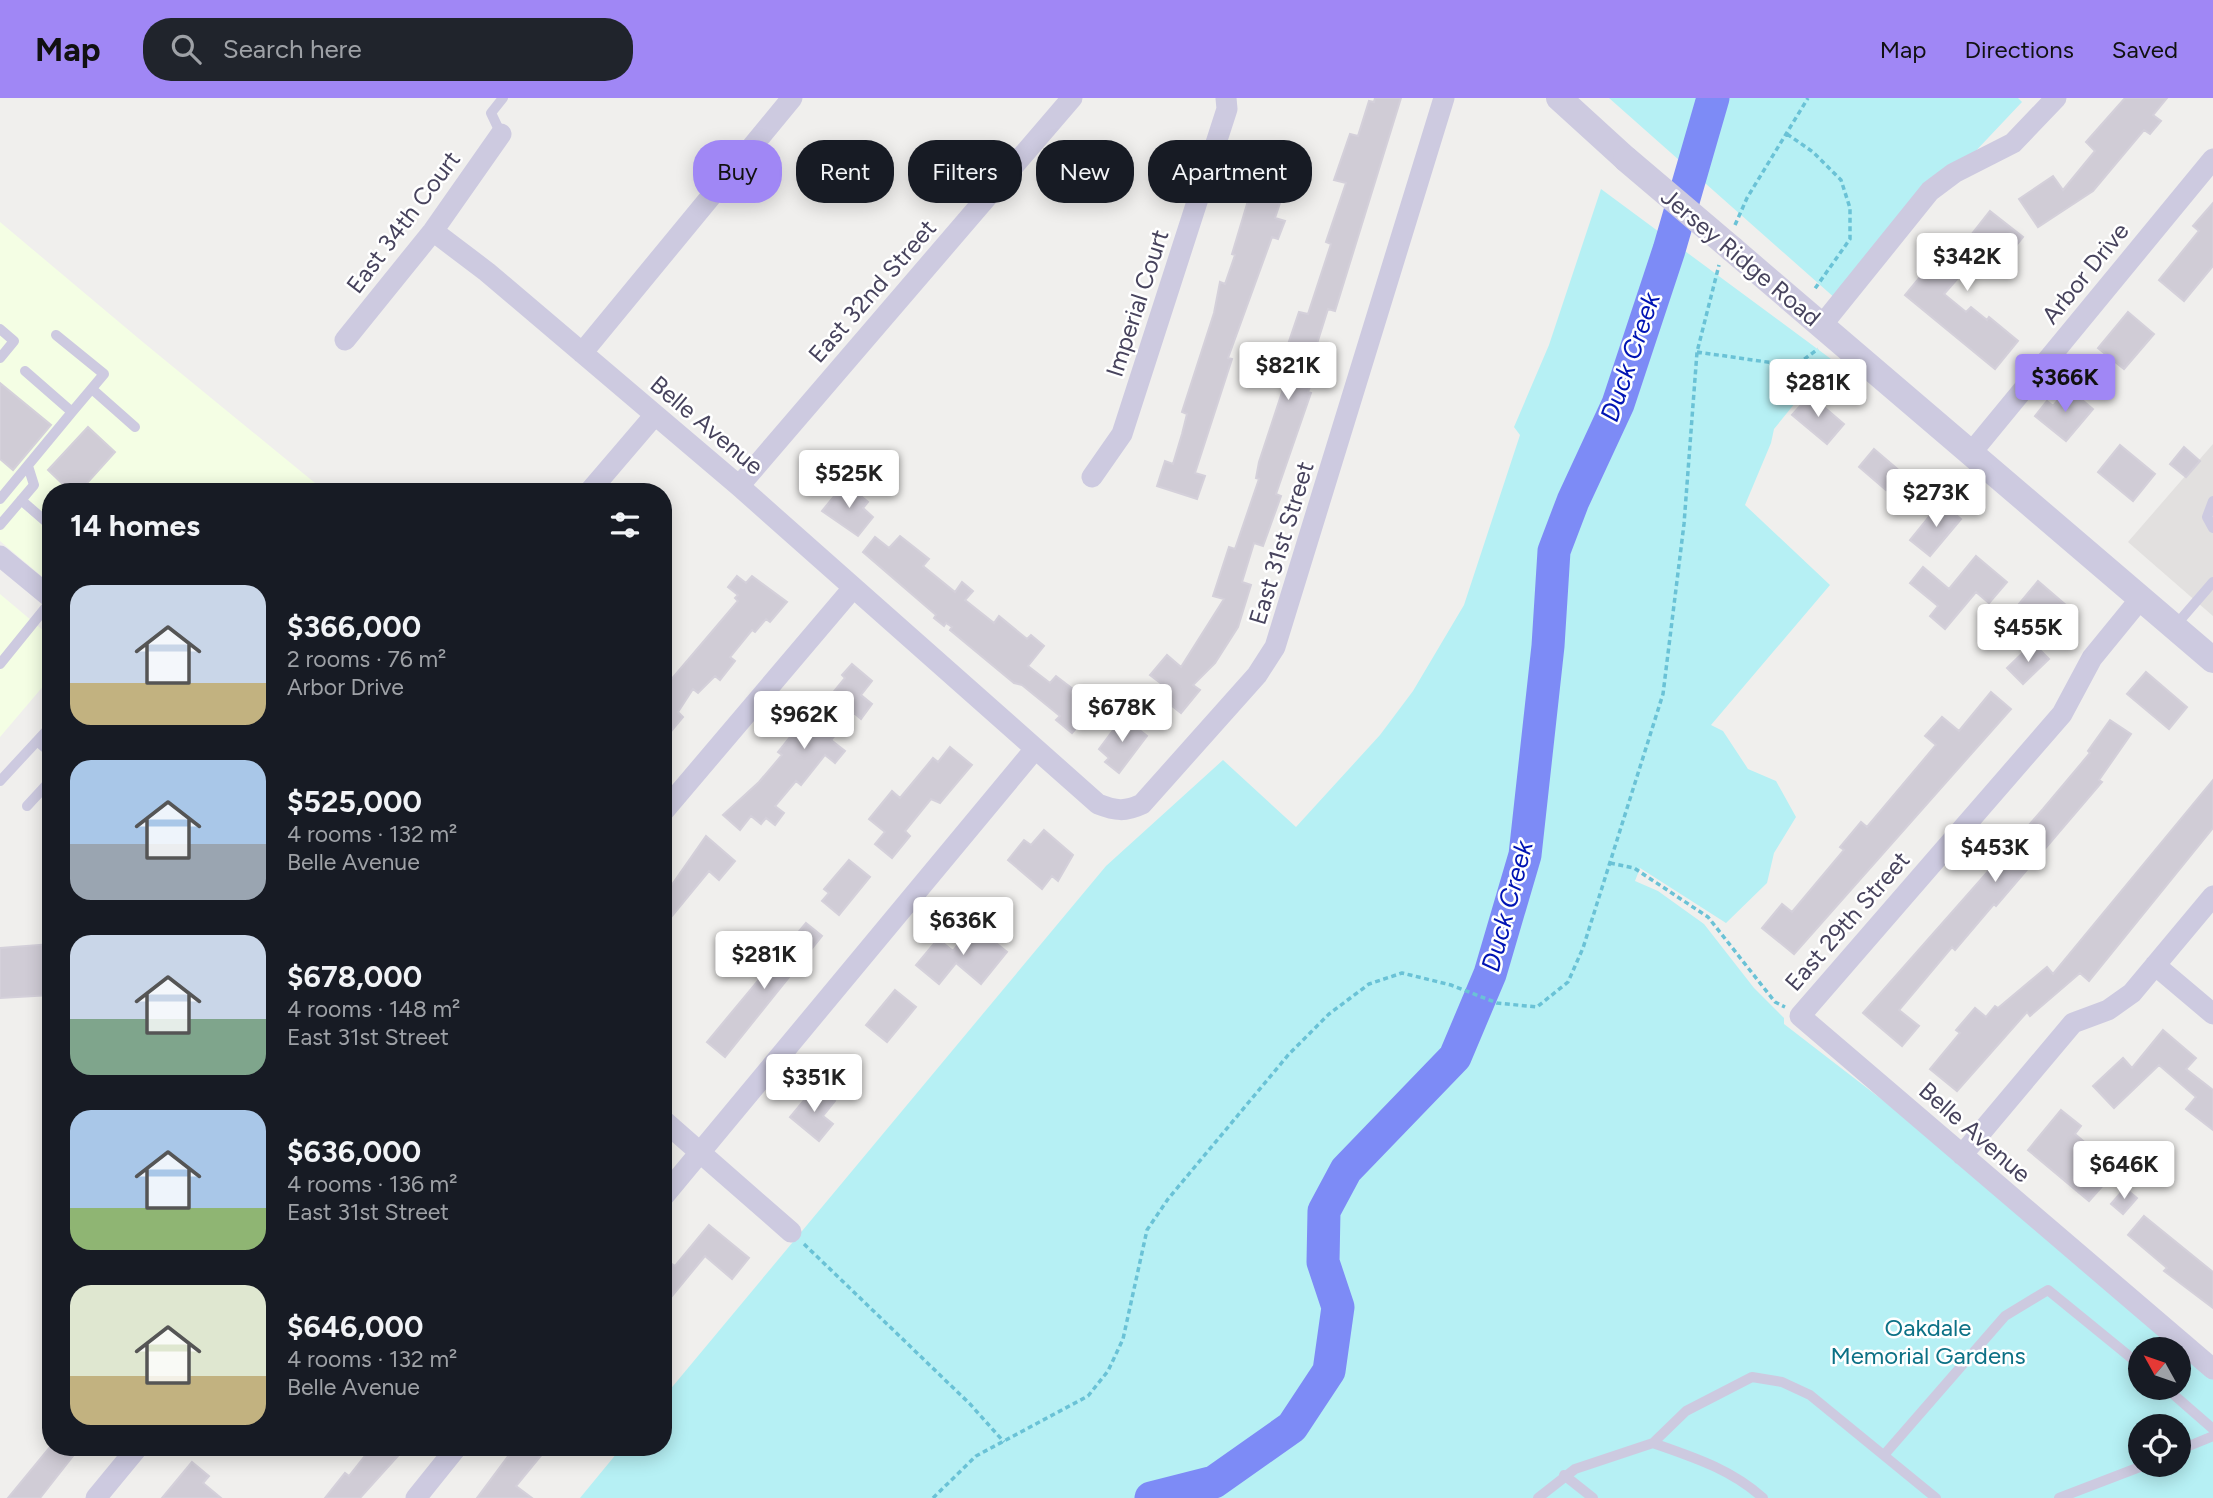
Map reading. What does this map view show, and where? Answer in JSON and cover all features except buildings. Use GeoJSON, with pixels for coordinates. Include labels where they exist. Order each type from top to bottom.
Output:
{"type":"FeatureCollection","features":[{"type":"Feature","properties":{"kind":"street"},"geometry":{"type":"LineString","coordinates":[[582,353],[792,98]]}},
{"type":"Feature","properties":{"kind":"street","name":"East 32nd Street"},"geometry":{"type":"LineString","coordinates":[[739,486],[1072,98]]}},
{"type":"Feature","properties":{"kind":"street","name":"Imperial Court"},"geometry":{"type":"LineString","coordinates":[[1092,477],[1122,434],[1227,110],[1226,98]]}},
{"type":"Feature","properties":{"kind":"street","name":"East 31st Street"},"geometry":{"type":"LineString","coordinates":[[1035,749],[1098,804],[1115,811],[1128,811],[1142,804],[1257,675],[1275,648],[1444,98]]}},
{"type":"Feature","properties":{"kind":"street","name":"Jersey Ridge Road"},"geometry":{"type":"LineString","coordinates":[[1559,98],[1728,248],[2213,660]]}},
{"type":"Feature","properties":{"kind":"street"},"geometry":{"type":"LineString","coordinates":[[1826,329],[1930,191],[1954,173],[2013,143],[2056,98]]}},
{"type":"Feature","properties":{"kind":"street","name":"East 34th Court"},"geometry":{"type":"LineString","coordinates":[[345,340],[433,231],[500,134]]}},
{"type":"Feature","properties":{"kind":"street","name":"Arbor Drive"},"geometry":{"type":"LineString","coordinates":[[1971,453],[2213,159]]}},
{"type":"Feature","properties":{"kind":"street","name":"Belle Avenue"},"geometry":{"type":"LineString","coordinates":[[433,231],[739,486],[1035,749]]}},
{"type":"Feature","properties":{"kind":"street"},"geometry":{"type":"LineString","coordinates":[[597,483],[654,416]]}},
{"type":"Feature","properties":{"kind":"street"},"geometry":{"type":"LineString","coordinates":[[0,556],[42,592]]}},
{"type":"Feature","properties":{"kind":"street"},"geometry":{"type":"LineString","coordinates":[[672,801],[853,588]]}},
{"type":"Feature","properties":{"kind":"street","name":"East 29th Street"},"geometry":{"type":"LineString","coordinates":[[1800,1016],[2062,714],[2092,658],[2141,598]]}},
{"type":"Feature","properties":{"kind":"street"},"geometry":{"type":"LineString","coordinates":[[672,1186],[1035,749]]}},
{"type":"Feature","properties":{"kind":"street"},"geometry":{"type":"LineString","coordinates":[[1962,1155],[2073,1023],[2116,1004],[2132,993],[2213,896]]}},
{"type":"Feature","properties":{"kind":"street"},"geometry":{"type":"LineString","coordinates":[[2155,965],[2213,1014]]}},
{"type":"Feature","properties":{"kind":"street","name":"Belle Avenue"},"geometry":{"type":"LineString","coordinates":[[1800,1016],[2213,1369]]}},
{"type":"Feature","properties":{"kind":"street"},"geometry":{"type":"LineString","coordinates":[[672,1129],[791,1231]]}},
{"type":"Feature","properties":{"kind":"street"},"geometry":{"type":"LineString","coordinates":[[96,1498],[131,1456]]}},
{"type":"Feature","properties":{"kind":"street"},"geometry":{"type":"LineString","coordinates":[[415,1498],[450,1456]]}},
{"type":"Feature","properties":{"kind":"lane"},"geometry":{"type":"LineString","coordinates":[[500,134],[491,113],[503,98]]}},
{"type":"Feature","properties":{"kind":"lane"},"geometry":{"type":"LineString","coordinates":[[0,329],[14,341],[0,358]]}},
{"type":"Feature","properties":{"kind":"lane"},"geometry":{"type":"LineString","coordinates":[[1,497],[104,374],[56,334]]}},
{"type":"Feature","properties":{"kind":"lane"},"geometry":{"type":"LineString","coordinates":[[25,371],[72,412]]}},
{"type":"Feature","properties":{"kind":"lane"},"geometry":{"type":"LineString","coordinates":[[92,389],[135,427]]}},
{"type":"Feature","properties":{"kind":"lane"},"geometry":{"type":"LineString","coordinates":[[0,525],[34,485],[27,466]]}},
{"type":"Feature","properties":{"kind":"lane"},"geometry":{"type":"LineString","coordinates":[[21,500],[42,518]]}},
{"type":"Feature","properties":{"kind":"lane"},"geometry":{"type":"LineString","coordinates":[[2213,501],[2207,517],[2213,528]]}},
{"type":"Feature","properties":{"kind":"lane"},"geometry":{"type":"LineString","coordinates":[[2175,626],[2213,582]]}},
{"type":"Feature","properties":{"kind":"lane"},"geometry":{"type":"LineString","coordinates":[[0,664],[42,611]]}},
{"type":"Feature","properties":{"kind":"lane"},"geometry":{"type":"LineString","coordinates":[[0,781],[42,736]]}},
{"type":"Feature","properties":{"kind":"lane"},"geometry":{"type":"LineString","coordinates":[[37,741],[42,745]]}},
{"type":"Feature","properties":{"kind":"lane"},"geometry":{"type":"LineString","coordinates":[[27,806],[42,789]]}},
{"type":"Feature","properties":{"kind":"lane"},"geometry":{"type":"LineString","coordinates":[[1884,1455],[2005,1316],[2048,1290],[2128,1355]]}},
{"type":"Feature","properties":{"kind":"lane"},"geometry":{"type":"LineString","coordinates":[[1538,1498],[1575,1469],[1653,1443],[1686,1411],[1752,1377],[1782,1382],[1810,1395],[1936,1498]]}},
{"type":"Feature","properties":{"kind":"lane"},"geometry":{"type":"LineString","coordinates":[[2180,1400],[2213,1429]]}},
{"type":"Feature","properties":{"kind":"lane"},"geometry":{"type":"LineString","coordinates":[[2191,1445],[2213,1436]]}},
{"type":"Feature","properties":{"kind":"lane"},"geometry":{"type":"LineString","coordinates":[[1653,1443],[1710,1463],[1742,1479],[1763,1498]]}},
{"type":"Feature","properties":{"kind":"lane"},"geometry":{"type":"LineString","coordinates":[[2059,1498],[2128,1472]]}},
{"type":"Feature","properties":{"kind":"lane"},"geometry":{"type":"LineString","coordinates":[[1564,1475],[1593,1498]]}},
{"type":"Feature","properties":{"kind":"path"},"geometry":{"type":"LineString","coordinates":[[933,1498],[976,1456],[1088,1395],[1108,1371],[1123,1339],[1147,1230],[1168,1199],[1297,1046],[1329,1014],[1369,984],[1402,973],[1451,985],[1497,1003],[1537,1007],[1568,982],[1583,948],[1663,694],[1684,524],[1698,352],[1704,315],[1747,198],[1808,98]]}},
{"type":"Feature","properties":{"kind":"path"},"geometry":{"type":"LineString","coordinates":[[1787,134],[1813,152],[1841,180],[1850,208],[1850,239],[1801,308]]}},
{"type":"Feature","properties":{"kind":"path"},"geometry":{"type":"LineString","coordinates":[[1698,352],[1796,366],[1815,353],[1826,329]]}},
{"type":"Feature","properties":{"kind":"path"},"geometry":{"type":"LineString","coordinates":[[1610,863],[1634,868],[1708,917],[1775,1002],[1800,1016]]}},
{"type":"Feature","properties":{"kind":"path"},"geometry":{"type":"LineString","coordinates":[[791,1231],[970,1404],[1003,1442]]}},
{"type":"Feature","properties":{"kind":"shaded area"},"geometry":{"type":"Polygon","coordinates":[[[0,222],[315,483],[42,483],[42,576],[0,541],[0,222]]]}},
{"type":"Feature","properties":{"kind":"shaded area"},"geometry":{"type":"Polygon","coordinates":[[[2213,444],[2213,616],[2128,542],[2213,444]]]}},
{"type":"Feature","properties":{"kind":"shaded area"},"geometry":{"type":"Polygon","coordinates":[[[0,594],[42,629],[42,688],[0,737],[0,594]]]}},
{"type":"Feature","properties":{"kind":"green space"},"geometry":{"type":"Polygon","coordinates":[[[1609,98],[2018,98],[2022,102],[1836,299],[1609,98]]]}},
{"type":"Feature","properties":{"kind":"green space","name":"Oakdale Memorial Gardens"},"geometry":{"type":"Polygon","coordinates":[[[1601,189],[1831,359],[1774,429],[1771,443],[1745,505],[1830,585],[1711,725],[1723,731],[1748,769],[1776,781],[1796,817],[1774,853],[1767,883],[1726,923],[1640,868],[1635,881],[1658,891],[1704,924],[1754,988],[1784,1018],[1784,1024],[1911,1122],[2165,1337],[2128,1337],[2128,1400],[2191,1400],[2191,1359],[2213,1378],[2213,1498],[580,1498],[615,1456],[672,1456],[672,1387],[1106,866],[1223,760],[1296,827],[1380,735],[1413,691],[1464,605],[1520,435],[1514,427],[1549,345],[1601,189]]]}},
{"type":"Feature","properties":{"kind":"waterway","name":"Duck Creek"},"geometry":{"type":"LineString","coordinates":[[1151,1498],[1214,1482],[1292,1427],[1329,1371],[1338,1307],[1323,1262],[1324,1211],[1346,1170],[1455,1057],[1490,974],[1525,855],[1548,646],[1554,551],[1573,501],[1618,404],[1669,250],[1713,98]]}}]}
